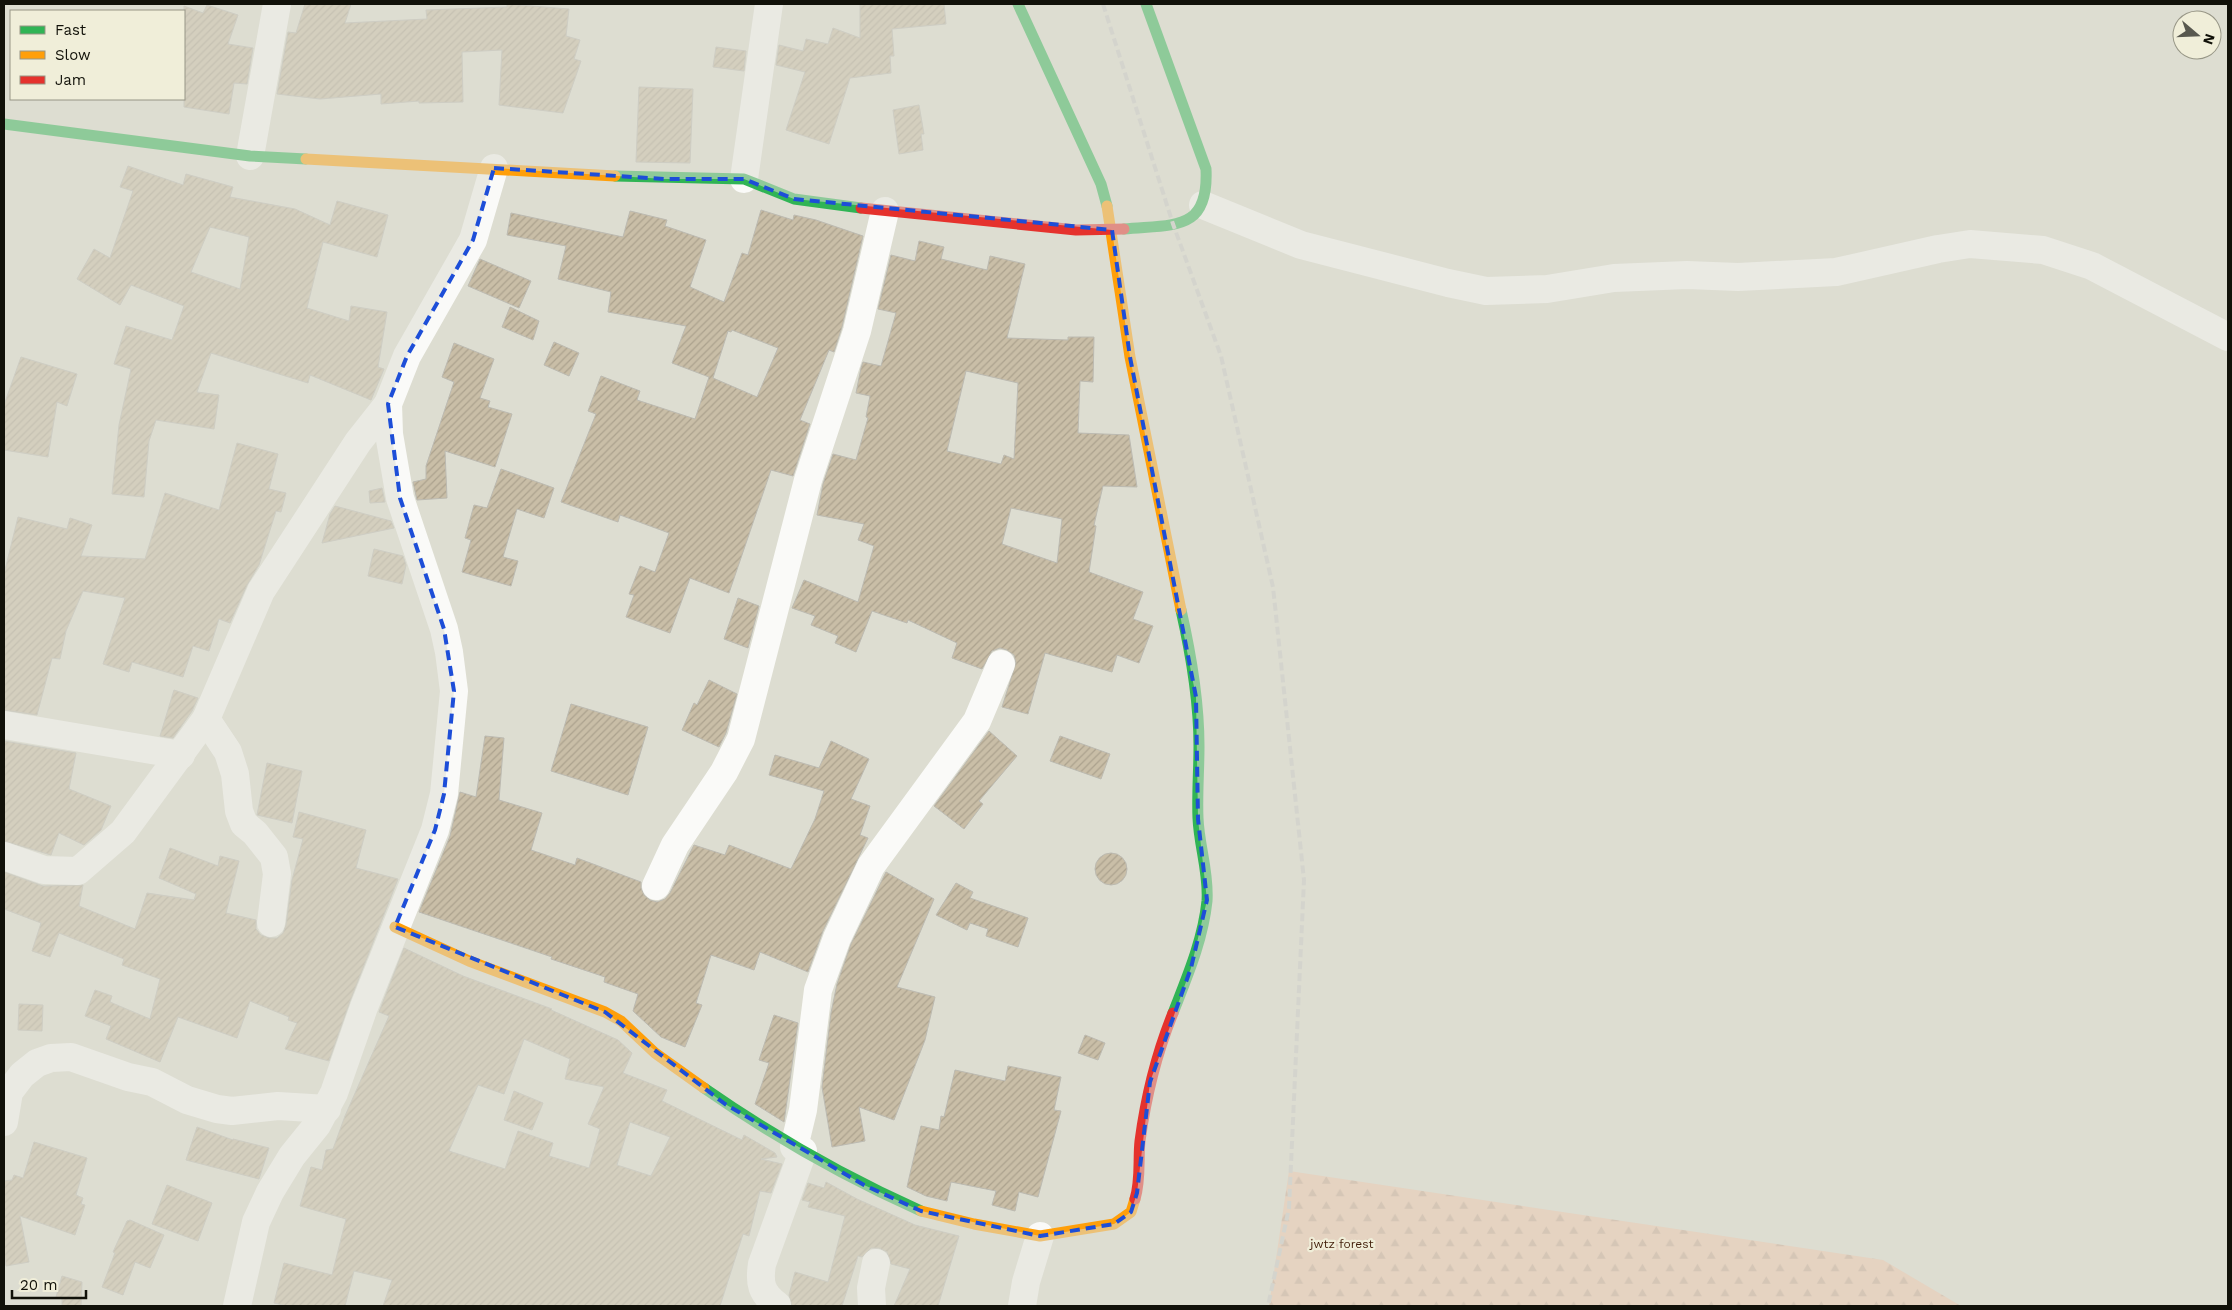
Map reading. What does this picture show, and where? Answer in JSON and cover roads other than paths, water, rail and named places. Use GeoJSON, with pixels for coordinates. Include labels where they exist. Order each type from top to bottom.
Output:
{"type":"FeatureCollection","features":[{"type":"Feature","properties":{"kind":"street"},"geometry":{"type":"LineString","coordinates":[[250,156],[277,4]]}},
{"type":"Feature","properties":{"kind":"street"},"geometry":{"type":"LineString","coordinates":[[744,179],[769,4]]}},
{"type":"Feature","properties":{"kind":"street"},"geometry":{"type":"LineString","coordinates":[[395,927],[469,961],[605,1012],[621,1021],[655,1053],[725,1104],[798,1149],[864,1185],[921,1210],[974,1224],[1040,1236],[1114,1224],[1131,1212],[1137,1193],[1140,1142],[1150,1082],[1159,1048],[1191,968],[1203,927],[1207,900],[1207,875],[1198,819],[1199,744],[1196,697],[1186,636],[1130,357],[1112,230],[1101,184],[1018,4]]}},
{"type":"Feature","properties":{"kind":"street"},"geometry":{"type":"LineString","coordinates":[[4,124],[250,156],[494,168],[664,179],[744,179],[794,199],[884,211],[1076,230],[1112,230],[1174,224],[1197,214],[1203,204],[1207,191],[1206,169],[1146,4]]}},
{"type":"Feature","properties":{"kind":"street"},"geometry":{"type":"LineString","coordinates":[[4,856],[44,870],[78,871],[123,832],[181,755],[206,719],[261,591],[342,467],[388,404],[407,356],[473,240],[494,168]]}},
{"type":"Feature","properties":{"kind":"street"},"geometry":{"type":"LineString","coordinates":[[1203,204],[1301,245],[1486,291],[1547,289],[1624,277],[1738,277],[1836,272],[1938,249],[1970,244],[2043,250],[2092,266],[2228,337]]}},
{"type":"Feature","properties":{"kind":"street"},"geometry":{"type":"LineString","coordinates":[[656,886],[675,845],[724,772],[741,739],[808,480],[856,331],[884,211]]}},
{"type":"Feature","properties":{"kind":"street"},"geometry":{"type":"LineString","coordinates":[[237,1306],[254,1229],[270,1192],[292,1156],[317,1125],[327,1109],[395,927],[435,830],[444,794],[454,691],[444,629],[400,498],[389,434],[388,404]]}},
{"type":"Feature","properties":{"kind":"street"},"geometry":{"type":"LineString","coordinates":[[777,1305],[761,1290],[760,1278],[762,1264],[798,1149],[818,990],[837,938],[871,866],[976,721],[1001,664]]}},
{"type":"Feature","properties":{"kind":"street"},"geometry":{"type":"LineString","coordinates":[[206,719],[228,752],[235,774],[239,811],[244,824],[274,857],[277,874],[271,923]]}},
{"type":"Feature","properties":{"kind":"street"},"geometry":{"type":"LineString","coordinates":[[4,725],[181,755]]}},
{"type":"Feature","properties":{"kind":"street"},"geometry":{"type":"LineString","coordinates":[[4,1122],[9,1092],[22,1075],[37,1063],[51,1058],[70,1057],[128,1077],[152,1082],[188,1100],[217,1109],[232,1111],[260,1106],[296,1106],[327,1109]]}},
{"type":"Feature","properties":{"kind":"street"},"geometry":{"type":"LineString","coordinates":[[1022,1306],[1029,1272],[1040,1236]]}},
{"type":"Feature","properties":{"kind":"street"},"geometry":{"type":"LineString","coordinates":[[872,1306],[871,1288],[876,1263]]}},
{"type":"Feature","properties":{"kind":"railway"},"geometry":{"type":"LineString","coordinates":[[1103,4],[1173,224],[1221,356],[1273,587],[1304,880],[1289,1208],[1268,1306]]}},
{"type":"Feature","properties":{"kind":"park label","name":"jwtz forest"},"geometry":{"type":"Point","coordinates":[1342,1244]}}]}
